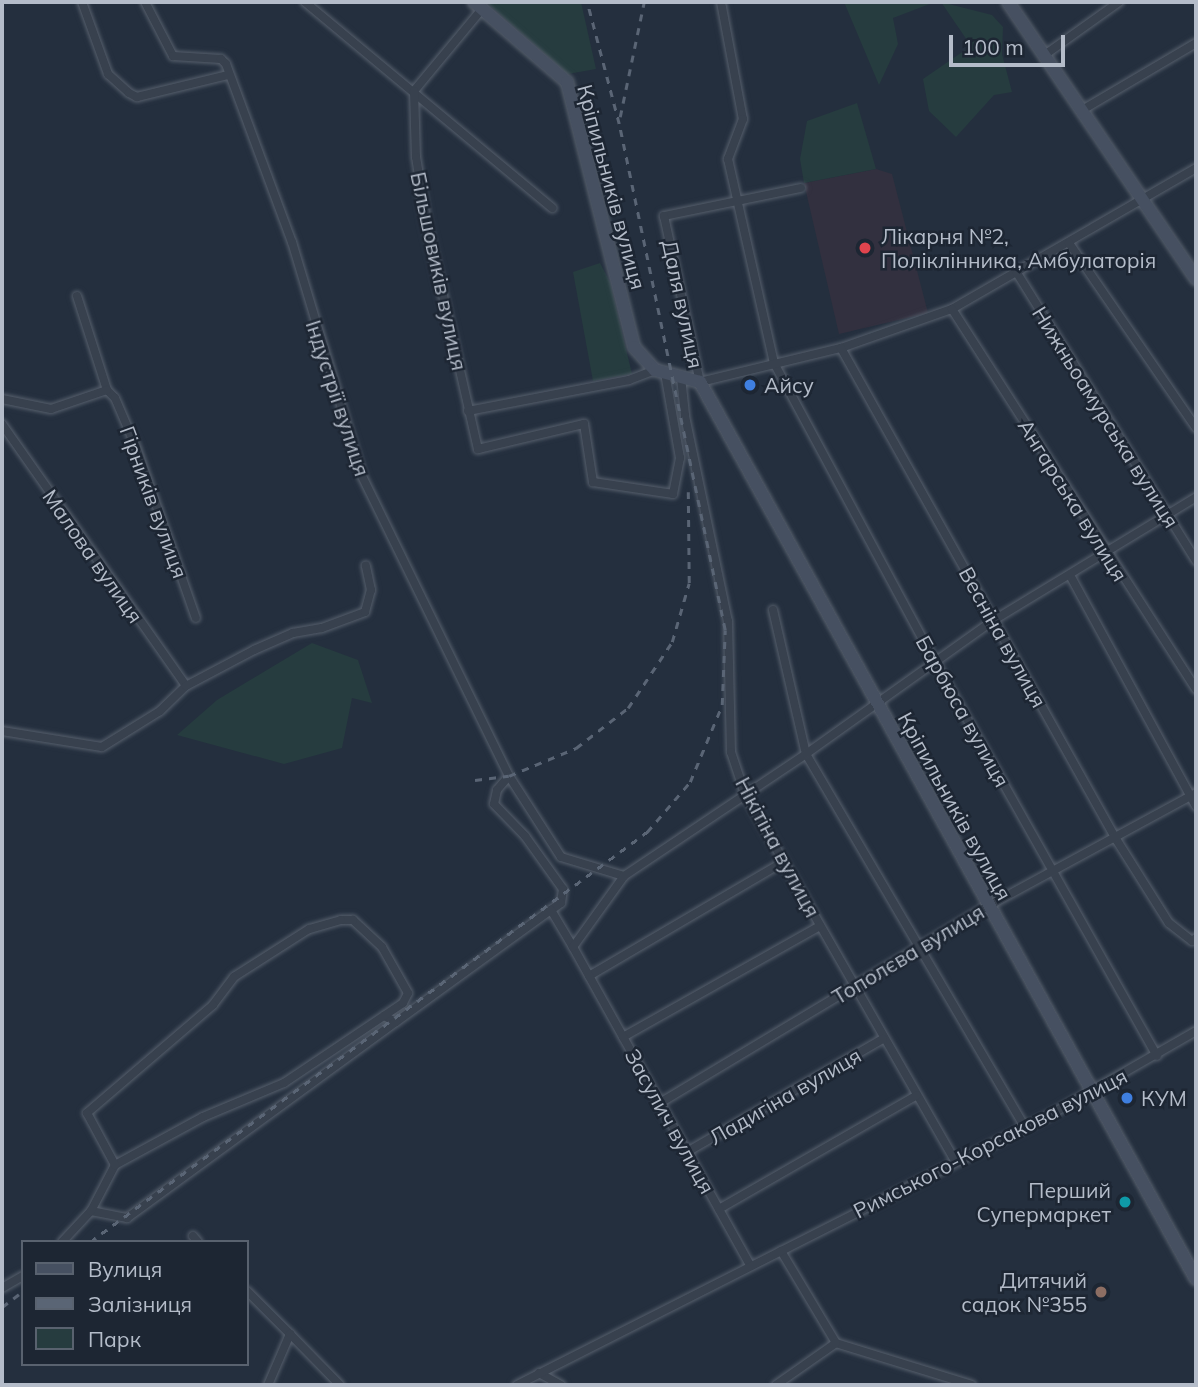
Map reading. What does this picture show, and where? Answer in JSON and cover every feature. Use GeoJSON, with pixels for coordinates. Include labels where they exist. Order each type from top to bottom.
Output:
{"type":"FeatureCollection","features":[{"type":"Feature","properties":{"kind":"street"},"geometry":{"type":"LineString","coordinates":[[82,2],[108,74],[128,93],[137,97],[228,75],[221,59],[173,56],[145,2]]}},
{"type":"Feature","properties":{"kind":"street"},"geometry":{"type":"LineString","coordinates":[[304,2],[552,208]]}},
{"type":"Feature","properties":{"kind":"street"},"geometry":{"type":"LineString","coordinates":[[721,2],[743,119],[728,159],[774,363]]}},
{"type":"Feature","properties":{"kind":"street"},"geometry":{"type":"LineString","coordinates":[[1008,2],[1084,109],[1196,279]]}},
{"type":"Feature","properties":{"kind":"street"},"geometry":{"type":"LineString","coordinates":[[1046,54],[1119,2]]}},
{"type":"Feature","properties":{"kind":"street"},"geometry":{"type":"LineString","coordinates":[[414,91],[478,5]]}},
{"type":"Feature","properties":{"kind":"street","name":"Кріпильників вулиця"},"geometry":{"type":"LineString","coordinates":[[478,5],[567,82],[634,347],[660,372],[680,458],[673,494],[593,482],[584,424],[478,449]]}},
{"type":"Feature","properties":{"kind":"street"},"geometry":{"type":"LineString","coordinates":[[1084,109],[1196,43]]}},
{"type":"Feature","properties":{"kind":"street","name":"Індустрії вулиця"},"geometry":{"type":"LineString","coordinates":[[228,75],[292,242],[362,476],[509,776],[561,857],[624,876]]}},
{"type":"Feature","properties":{"kind":"street","name":"Більшовиків вулиця"},"geometry":{"type":"LineString","coordinates":[[414,91],[416,158],[423,198],[478,449]]}},
{"type":"Feature","properties":{"kind":"street"},"geometry":{"type":"LineString","coordinates":[[468,411],[660,372],[700,382],[841,348],[952,309],[1196,168]]}},
{"type":"Feature","properties":{"kind":"street","name":"Даля вулиця"},"geometry":{"type":"LineString","coordinates":[[700,382],[664,216],[801,188]]}},
{"type":"Feature","properties":{"kind":"street"},"geometry":{"type":"LineString","coordinates":[[1069,243],[1196,428]]}},
{"type":"Feature","properties":{"kind":"street","name":"Нижньоамурська вулиця"},"geometry":{"type":"LineString","coordinates":[[1017,273],[1166,517],[1196,561]]}},
{"type":"Feature","properties":{"kind":"street","name":"Гірників вулиця"},"geometry":{"type":"LineString","coordinates":[[77,296],[107,390],[116,398],[136,447],[196,618]]}},
{"type":"Feature","properties":{"kind":"street","name":"Ангарська вулиця"},"geometry":{"type":"LineString","coordinates":[[952,309],[1196,690]]}},
{"type":"Feature","properties":{"kind":"street","name":"Весніна вулиця"},"geometry":{"type":"LineString","coordinates":[[841,348],[1116,839],[1169,923],[1192,941],[1196,938]]}},
{"type":"Feature","properties":{"kind":"street","name":"Барбюса вулиця"},"geometry":{"type":"LineString","coordinates":[[774,363],[935,662],[1157,1056]]}},
{"type":"Feature","properties":{"kind":"street","name":"Нікітіна вулиця"},"geometry":{"type":"LineString","coordinates":[[681,377],[685,416],[728,621],[731,752],[745,794],[955,1161]]}},
{"type":"Feature","properties":{"kind":"street","name":"Кріпильників вулиця"},"geometry":{"type":"LineString","coordinates":[[700,382],[1196,1279]]}},
{"type":"Feature","properties":{"kind":"street"},"geometry":{"type":"LineString","coordinates":[[2,399],[51,409],[107,390]]}},
{"type":"Feature","properties":{"kind":"street","name":"Малова вулиця"},"geometry":{"type":"LineString","coordinates":[[2,425],[186,686]]}},
{"type":"Feature","properties":{"kind":"street"},"geometry":{"type":"LineString","coordinates":[[573,947],[624,876],[806,754],[876,701],[994,620],[1071,577],[1196,497]]}},
{"type":"Feature","properties":{"kind":"street"},"geometry":{"type":"LineString","coordinates":[[2,731],[102,747],[160,711],[186,686],[293,633],[322,628],[365,612],[371,590],[366,566]]}},
{"type":"Feature","properties":{"kind":"street"},"geometry":{"type":"LineString","coordinates":[[1071,577],[1194,794],[1196,806]]}},
{"type":"Feature","properties":{"kind":"street"},"geometry":{"type":"LineString","coordinates":[[773,610],[806,754],[1025,1128]]}},
{"type":"Feature","properties":{"kind":"street"},"geometry":{"type":"LineString","coordinates":[[92,1211],[127,1218],[561,903],[562,889],[525,836],[494,804],[497,790],[509,776]]}},
{"type":"Feature","properties":{"kind":"street","name":"Тополєва вулиця"},"geometry":{"type":"LineString","coordinates":[[660,1103],[988,906],[1116,839],[1194,794]]}},
{"type":"Feature","properties":{"kind":"street"},"geometry":{"type":"LineString","coordinates":[[589,976],[783,862]]}},
{"type":"Feature","properties":{"kind":"street","name":"Засулич вулиця"},"geometry":{"type":"LineString","coordinates":[[551,909],[750,1265]]}},
{"type":"Feature","properties":{"kind":"street"},"geometry":{"type":"LineString","coordinates":[[64,1240],[92,1211],[115,1165],[203,1117],[284,1083],[408,997],[382,947],[353,920],[309,929],[234,977],[213,1005],[87,1112],[115,1165]]}},
{"type":"Feature","properties":{"kind":"street"},"geometry":{"type":"LineString","coordinates":[[623,1037],[820,926]]}},
{"type":"Feature","properties":{"kind":"street"},"geometry":{"type":"LineString","coordinates":[[384,1016],[396,1022]]}},
{"type":"Feature","properties":{"kind":"street","name":"Римського-Корсакова вулиця"},"geometry":{"type":"LineString","coordinates":[[517,1385],[955,1161],[1025,1128],[1157,1056],[1196,1031]]}},
{"type":"Feature","properties":{"kind":"street","name":"Ладигіна вулиця"},"geometry":{"type":"LineString","coordinates":[[687,1152],[883,1039]]}},
{"type":"Feature","properties":{"kind":"street"},"geometry":{"type":"LineString","coordinates":[[719,1209],[917,1095]]}},
{"type":"Feature","properties":{"kind":"street"},"geometry":{"type":"LineString","coordinates":[[781,1251],[836,1343],[972,1385]]}},
{"type":"Feature","properties":{"kind":"street"},"geometry":{"type":"LineString","coordinates":[[2,1288],[21,1277]]}},
{"type":"Feature","properties":{"kind":"street"},"geometry":{"type":"LineString","coordinates":[[248,1292],[340,1385]]}},
{"type":"Feature","properties":{"kind":"street"},"geometry":{"type":"LineString","coordinates":[[268,1385],[290,1334]]}},
{"type":"Feature","properties":{"kind":"street"},"geometry":{"type":"LineString","coordinates":[[776,1385],[836,1343]]}},
{"type":"Feature","properties":{"kind":"street"},"geometry":{"type":"LineString","coordinates":[[539,1373],[561,1385]]}},
{"type":"Feature","properties":{"kind":"shaded area","name":"Лікарня №2, Поліклінника, Амбулаторія"},"geometry":{"type":"Polygon","coordinates":[[[876,169],[892,174],[928,313],[839,334],[804,183],[876,169]]]}},
{"type":"Feature","properties":{"kind":"green space"},"geometry":{"type":"Polygon","coordinates":[[[486,2],[581,2],[596,69],[568,74],[486,2]]]}},
{"type":"Feature","properties":{"kind":"green space"},"geometry":{"type":"Polygon","coordinates":[[[844,2],[935,2],[893,18],[898,44],[879,85],[844,2]]]}},
{"type":"Feature","properties":{"kind":"green space"},"geometry":{"type":"Polygon","coordinates":[[[941,2],[992,15],[1003,27],[1002,54],[1012,92],[994,95],[956,137],[929,111],[923,79],[971,46],[941,2]]]}},
{"type":"Feature","properties":{"kind":"green space"},"geometry":{"type":"Polygon","coordinates":[[[857,103],[876,169],[804,183],[800,159],[807,121],[857,103]]]}},
{"type":"Feature","properties":{"kind":"green space"},"geometry":{"type":"Polygon","coordinates":[[[600,263],[610,282],[632,374],[593,381],[573,272],[600,263]]]}},
{"type":"Feature","properties":{"kind":"green space"},"geometry":{"type":"Polygon","coordinates":[[[312,643],[358,660],[372,703],[352,698],[342,748],[284,764],[177,735],[217,700],[312,643]]]}},
{"type":"Feature","properties":{"kind":"railway"},"geometry":{"type":"LineString","coordinates":[[93,1240],[647,832],[690,782],[722,705],[725,630],[619,124],[587,2]]}},
{"type":"Feature","properties":{"kind":"railway"},"geometry":{"type":"LineString","coordinates":[[620,117],[644,2]]}},
{"type":"Feature","properties":{"kind":"railway"},"geometry":{"type":"LineString","coordinates":[[475,780],[509,776],[576,748],[628,708],[672,642],[689,583],[688,492]]}},
{"type":"Feature","properties":{"kind":"railway"},"geometry":{"type":"LineString","coordinates":[[2,1307],[21,1293]]}},
{"type":"Feature","properties":{"kind":"place","name":"Лікарня №2, Поліклінника, Амбулаторія"},"geometry":{"type":"Point","coordinates":[865,248]}},
{"type":"Feature","properties":{"kind":"place","name":"Айсу"},"geometry":{"type":"Point","coordinates":[750,385]}},
{"type":"Feature","properties":{"kind":"place","name":"КУМ"},"geometry":{"type":"Point","coordinates":[1127,1098]}},
{"type":"Feature","properties":{"kind":"place","name":"Перший Супермаркет"},"geometry":{"type":"Point","coordinates":[1125,1202]}},
{"type":"Feature","properties":{"kind":"place","name":"Дитячий садок №355"},"geometry":{"type":"Point","coordinates":[1101,1292]}}]}
